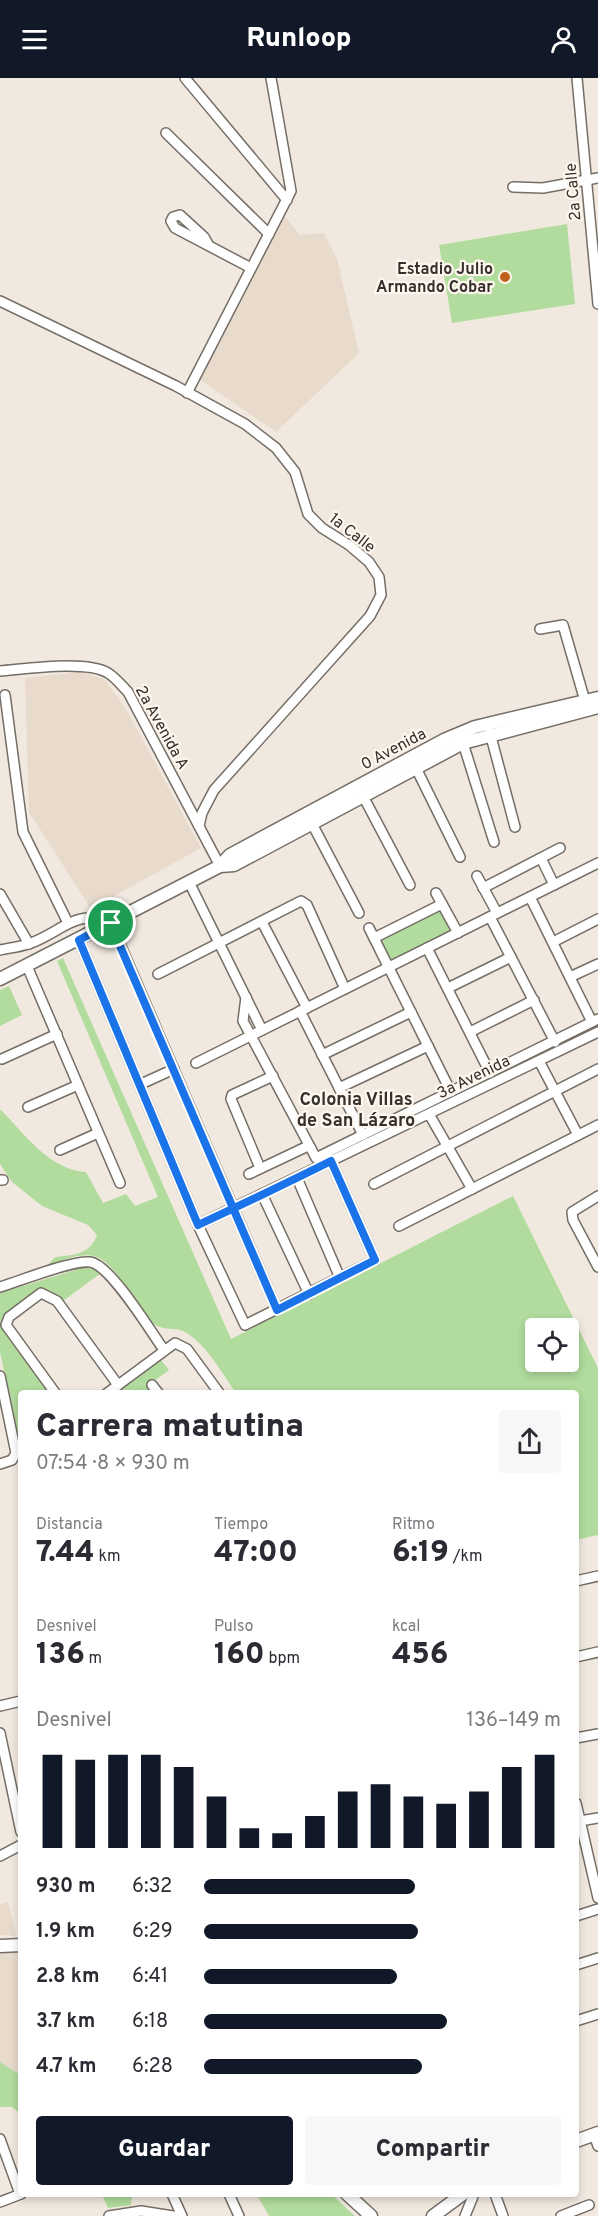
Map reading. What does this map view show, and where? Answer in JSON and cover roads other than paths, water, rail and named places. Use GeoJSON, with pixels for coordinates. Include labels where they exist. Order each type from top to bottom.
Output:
{"type":"FeatureCollection","features":[{"type":"Feature","properties":{"kind":"main road","name":"0 Avenida"},"geometry":{"type":"LineString","coordinates":[[309,818],[475,727],[598,698]]}},
{"type":"Feature","properties":{"kind":"main road","name":"0 Avenida"},"geometry":{"type":"LineString","coordinates":[[0,979],[220,866],[230,855],[363,796],[413,762],[490,733],[598,707]]}},
{"type":"Feature","properties":{"kind":"main road"},"geometry":{"type":"LineString","coordinates":[[0,1946],[18,1945]]}},
{"type":"Feature","properties":{"kind":"main road"},"geometry":{"type":"LineString","coordinates":[[579,2141],[597,2138]]}},
{"type":"Feature","properties":{"kind":"main road"},"geometry":{"type":"LineString","coordinates":[[350,2197],[371,2216]]}},
{"type":"Feature","properties":{"kind":"main road"},"geometry":{"type":"LineString","coordinates":[[433,2216],[458,2197]]}},
{"type":"Feature","properties":{"kind":"street"},"geometry":{"type":"LineString","coordinates":[[185,78],[287,200]]}},
{"type":"Feature","properties":{"kind":"street"},"geometry":{"type":"LineString","coordinates":[[187,393],[291,191],[271,78]]}},
{"type":"Feature","properties":{"kind":"street","name":"2a Calle"},"geometry":{"type":"LineString","coordinates":[[577,78],[598,298]]}},
{"type":"Feature","properties":{"kind":"street"},"geometry":{"type":"LineString","coordinates":[[166,133],[269,234]]}},
{"type":"Feature","properties":{"kind":"street"},"geometry":{"type":"LineString","coordinates":[[513,188],[543,188],[598,178]]}},
{"type":"Feature","properties":{"kind":"street"},"geometry":{"type":"LineString","coordinates":[[208,244],[251,268]]}},
{"type":"Feature","properties":{"kind":"street","name":"1a Calle"},"geometry":{"type":"LineString","coordinates":[[0,301],[245,424],[276,448],[295,472],[308,514],[322,528],[369,562],[379,577],[381,595],[370,616],[214,790],[202,813],[199,826]]}},
{"type":"Feature","properties":{"kind":"street"},"geometry":{"type":"LineString","coordinates":[[540,630],[563,625],[585,701]]}},
{"type":"Feature","properties":{"kind":"street","name":"2a Avenida A"},"geometry":{"type":"LineString","coordinates":[[0,671],[63,666],[100,669],[108,673],[128,692],[220,866]]}},
{"type":"Feature","properties":{"kind":"street"},"geometry":{"type":"LineString","coordinates":[[5,695],[23,832],[68,923]]}},
{"type":"Feature","properties":{"kind":"street"},"geometry":{"type":"LineString","coordinates":[[490,733],[515,827]]}},
{"type":"Feature","properties":{"kind":"street"},"geometry":{"type":"LineString","coordinates":[[463,743],[494,842]]}},
{"type":"Feature","properties":{"kind":"street"},"geometry":{"type":"LineString","coordinates":[[413,762],[460,857]]}},
{"type":"Feature","properties":{"kind":"street"},"geometry":{"type":"LineString","coordinates":[[363,796],[410,885]]}},
{"type":"Feature","properties":{"kind":"street"},"geometry":{"type":"LineString","coordinates":[[309,818],[359,913]]}},
{"type":"Feature","properties":{"kind":"street"},"geometry":{"type":"LineString","coordinates":[[483,888],[560,848]]}},
{"type":"Feature","properties":{"kind":"street"},"geometry":{"type":"LineString","coordinates":[[542,858],[554,885]]}},
{"type":"Feature","properties":{"kind":"street"},"geometry":{"type":"LineString","coordinates":[[196,1063],[598,863]]}},
{"type":"Feature","properties":{"kind":"street"},"geometry":{"type":"LineString","coordinates":[[477,876],[511,957],[555,1042]]}},
{"type":"Feature","properties":{"kind":"street"},"geometry":{"type":"LineString","coordinates":[[189,882],[262,1030]]}},
{"type":"Feature","properties":{"kind":"street"},"geometry":{"type":"LineString","coordinates":[[436,893],[458,933]]}},
{"type":"Feature","properties":{"kind":"street"},"geometry":{"type":"LineString","coordinates":[[0,894],[29,944]]}},
{"type":"Feature","properties":{"kind":"street"},"geometry":{"type":"LineString","coordinates":[[246,997],[243,1021],[316,1158],[595,1021],[530,897]]}},
{"type":"Feature","properties":{"kind":"street"},"geometry":{"type":"LineString","coordinates":[[158,974],[301,901],[304,902],[345,988]]}},
{"type":"Feature","properties":{"kind":"street"},"geometry":{"type":"LineString","coordinates":[[374,938],[442,904]]}},
{"type":"Feature","properties":{"kind":"street"},"geometry":{"type":"LineString","coordinates":[[0,950],[29,944],[68,923],[89,916],[111,923],[277,1310]]}},
{"type":"Feature","properties":{"kind":"street"},"geometry":{"type":"LineString","coordinates":[[553,942],[598,919]]}},
{"type":"Feature","properties":{"kind":"street"},"geometry":{"type":"LineString","coordinates":[[262,922],[304,1010],[322,1055],[363,1136]]}},
{"type":"Feature","properties":{"kind":"street"},"geometry":{"type":"LineString","coordinates":[[369,928],[451,1092]]}},
{"type":"Feature","properties":{"kind":"street"},"geometry":{"type":"LineString","coordinates":[[79,940],[198,1225],[242,1324],[247,1324],[277,1310],[375,1260],[331,1161]]}},
{"type":"Feature","properties":{"kind":"street"},"geometry":{"type":"LineString","coordinates":[[427,948],[490,1073]]}},
{"type":"Feature","properties":{"kind":"street"},"geometry":{"type":"LineString","coordinates":[[448,988],[511,957]]}},
{"type":"Feature","properties":{"kind":"street"},"geometry":{"type":"LineString","coordinates":[[570,977],[598,963]]}},
{"type":"Feature","properties":{"kind":"street"},"geometry":{"type":"LineString","coordinates":[[27,966],[120,1183]]}},
{"type":"Feature","properties":{"kind":"street"},"geometry":{"type":"LineString","coordinates":[[470,1032],[534,1000]]}},
{"type":"Feature","properties":{"kind":"street"},"geometry":{"type":"LineString","coordinates":[[322,1055],[411,1012]]}},
{"type":"Feature","properties":{"kind":"street","name":"3a Avenida"},"geometry":{"type":"LineString","coordinates":[[198,1225],[598,1032]]}},
{"type":"Feature","properties":{"kind":"street"},"geometry":{"type":"LineString","coordinates":[[2,1059],[57,1034]]}},
{"type":"Feature","properties":{"kind":"street"},"geometry":{"type":"LineString","coordinates":[[339,1088],[428,1046]]}},
{"type":"Feature","properties":{"kind":"street"},"geometry":{"type":"LineString","coordinates":[[538,1061],[578,1135]]}},
{"type":"Feature","properties":{"kind":"street"},"geometry":{"type":"LineString","coordinates":[[141,1084],[174,1069]]}},
{"type":"Feature","properties":{"kind":"street"},"geometry":{"type":"LineString","coordinates":[[374,1184],[598,1069]]}},
{"type":"Feature","properties":{"kind":"street"},"geometry":{"type":"LineString","coordinates":[[260,1168],[231,1099],[232,1095],[273,1076]]}},
{"type":"Feature","properties":{"kind":"street"},"geometry":{"type":"LineString","coordinates":[[28,1107],[78,1085]]}},
{"type":"Feature","properties":{"kind":"street"},"geometry":{"type":"LineString","coordinates":[[429,1114],[472,1189]]}},
{"type":"Feature","properties":{"kind":"street"},"geometry":{"type":"LineString","coordinates":[[399,1227],[598,1125]]}},
{"type":"Feature","properties":{"kind":"street"},"geometry":{"type":"LineString","coordinates":[[60,1150],[98,1133]]}},
{"type":"Feature","properties":{"kind":"street"},"geometry":{"type":"LineString","coordinates":[[249,1174],[308,1146]]}},
{"type":"Feature","properties":{"kind":"street"},"geometry":{"type":"LineString","coordinates":[[297,1178],[340,1278]]}},
{"type":"Feature","properties":{"kind":"street"},"geometry":{"type":"LineString","coordinates":[[262,1194],[309,1294]]}},
{"type":"Feature","properties":{"kind":"street"},"geometry":{"type":"LineString","coordinates":[[598,1197],[572,1212],[573,1220],[598,1267]]}},
{"type":"Feature","properties":{"kind":"street"},"geometry":{"type":"LineString","coordinates":[[0,1287],[80,1263],[96,1264],[109,1275],[164,1350]]}},
{"type":"Feature","properties":{"kind":"street"},"geometry":{"type":"LineString","coordinates":[[53,1390],[6,1325],[9,1317],[41,1293],[57,1301],[118,1385]]}},
{"type":"Feature","properties":{"kind":"street"},"geometry":{"type":"LineString","coordinates":[[111,1390],[173,1344],[185,1346],[217,1390]]}},
{"type":"Feature","properties":{"kind":"street"},"geometry":{"type":"LineString","coordinates":[[0,1376],[16,1453],[12,1460],[0,1464]]}},
{"type":"Feature","properties":{"kind":"street"},"geometry":{"type":"LineString","coordinates":[[153,1385],[156,1390]]}},
{"type":"Feature","properties":{"kind":"street"},"geometry":{"type":"LineString","coordinates":[[579,1580],[598,1576]]}},
{"type":"Feature","properties":{"kind":"street"},"geometry":{"type":"LineString","coordinates":[[579,1656],[598,1652]]}},
{"type":"Feature","properties":{"kind":"street"},"geometry":{"type":"LineString","coordinates":[[0,1706],[18,1702]]}},
{"type":"Feature","properties":{"kind":"street"},"geometry":{"type":"LineString","coordinates":[[0,1733],[18,1818]]}},
{"type":"Feature","properties":{"kind":"street"},"geometry":{"type":"LineString","coordinates":[[579,1737],[598,1734]]}},
{"type":"Feature","properties":{"kind":"street"},"geometry":{"type":"LineString","coordinates":[[579,1816],[598,1898]]}},
{"type":"Feature","properties":{"kind":"street"},"geometry":{"type":"LineString","coordinates":[[580,1821],[598,1818]]}},
{"type":"Feature","properties":{"kind":"street"},"geometry":{"type":"LineString","coordinates":[[0,1856],[18,1847]]}},
{"type":"Feature","properties":{"kind":"street"},"geometry":{"type":"LineString","coordinates":[[579,1915],[598,1909]]}},
{"type":"Feature","properties":{"kind":"street"},"geometry":{"type":"LineString","coordinates":[[579,1964],[598,1959]]}},
{"type":"Feature","properties":{"kind":"street"},"geometry":{"type":"LineString","coordinates":[[579,2020],[598,2014]]}},
{"type":"Feature","properties":{"kind":"street"},"geometry":{"type":"LineString","coordinates":[[0,2139],[18,2188]]}},
{"type":"Feature","properties":{"kind":"street"},"geometry":{"type":"LineString","coordinates":[[0,2202],[18,2195]]}},
{"type":"Feature","properties":{"kind":"street"},"geometry":{"type":"LineString","coordinates":[[173,2197],[182,2216]]}},
{"type":"Feature","properties":{"kind":"street"},"geometry":{"type":"LineString","coordinates":[[231,2197],[239,2216]]}},
{"type":"Feature","properties":{"kind":"street"},"geometry":{"type":"LineString","coordinates":[[465,2216],[473,2197]]}},
{"type":"Feature","properties":{"kind":"street"},"geometry":{"type":"LineString","coordinates":[[496,2197],[503,2216]]}},
{"type":"Feature","properties":{"kind":"street"},"geometry":{"type":"LineString","coordinates":[[561,2216],[589,2205]]}},
{"type":"Feature","properties":{"kind":"street"},"geometry":{"type":"LineString","coordinates":[[109,2216],[141,2211],[173,2216]]}},
{"type":"Feature","properties":{"kind":"place","name":"Estadio Julio Armando Cobar"},"geometry":{"type":"Point","coordinates":[505,277]}},
{"type":"Feature","properties":{"kind":"district","name":"Colonia Villas de San Lázaro"},"geometry":{"type":"Point","coordinates":[356,1109]}}]}
